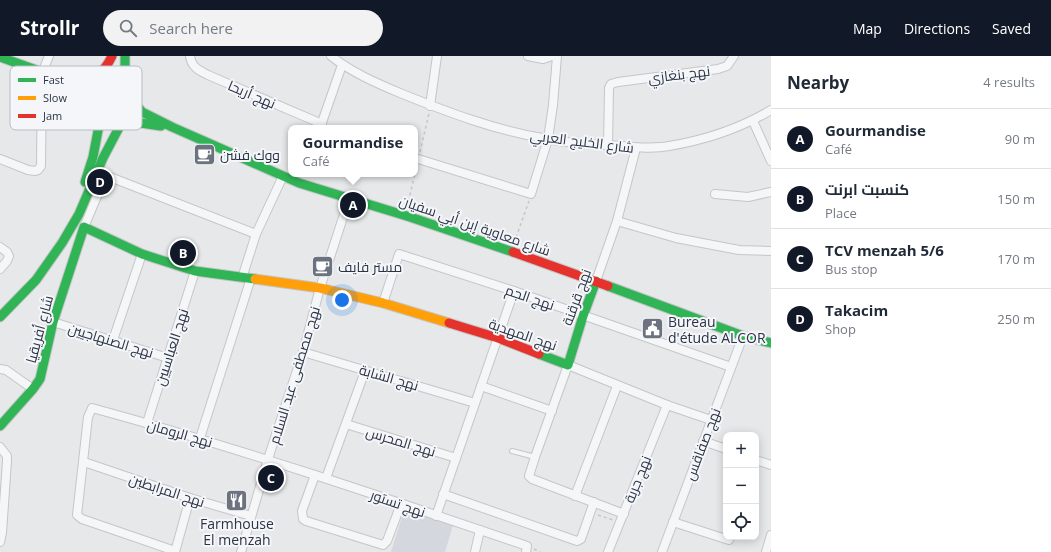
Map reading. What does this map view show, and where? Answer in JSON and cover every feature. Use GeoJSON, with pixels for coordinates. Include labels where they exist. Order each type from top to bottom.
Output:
{"type":"FeatureCollection","features":[{"type":"Feature","properties":{"kind":"main road"},"geometry":{"type":"LineString","coordinates":[[112,66],[114,56]]}},
{"type":"Feature","properties":{"kind":"main road"},"geometry":{"type":"LineString","coordinates":[[108,66],[114,56]]}},
{"type":"Feature","properties":{"kind":"main road"},"geometry":{"type":"LineString","coordinates":[[124,66],[125,56]]}},
{"type":"Feature","properties":{"kind":"main road"},"geometry":{"type":"LineString","coordinates":[[0,57],[24,66]]}},
{"type":"Feature","properties":{"kind":"main road","name":"شارع معاوية إبن أبي سفيان"},"geometry":{"type":"LineString","coordinates":[[142,112],[172,128],[299,183],[405,215],[596,281],[743,336],[771,343]]}},
{"type":"Feature","properties":{"kind":"main road","name":"شارع معاوية إبن أبي سفيان"},"geometry":{"type":"LineString","coordinates":[[142,123],[172,128]]}},
{"type":"Feature","properties":{"kind":"main road"},"geometry":{"type":"LineString","coordinates":[[0,308],[34,270],[70,216],[87,177],[93,157],[97,130]]}},
{"type":"Feature","properties":{"kind":"main road"},"geometry":{"type":"LineString","coordinates":[[0,317],[36,280],[62,243],[79,214],[103,158],[119,130]]}},
{"type":"Feature","properties":{"kind":"main road","name":"نهج المهدية"},"geometry":{"type":"LineString","coordinates":[[84,227],[142,254],[195,271],[320,288],[383,303],[498,338],[568,365]]}},
{"type":"Feature","properties":{"kind":"main road","name":"شارع أفريقيا"},"geometry":{"type":"LineString","coordinates":[[0,426],[33,389],[41,375],[53,322],[84,227]]}},
{"type":"Feature","properties":{"kind":"main road","name":"نهج قرقنة"},"geometry":{"type":"LineString","coordinates":[[568,365],[583,316],[596,281]]}},
{"type":"Feature","properties":{"kind":"street"},"geometry":{"type":"LineString","coordinates":[[45,66],[49,56]]}},
{"type":"Feature","properties":{"kind":"street","name":"نهج أريحا"},"geometry":{"type":"LineString","coordinates":[[190,56],[193,65],[208,75],[317,125]]}},
{"type":"Feature","properties":{"kind":"street","name":"شارع الخليج العربي"},"geometry":{"type":"LineString","coordinates":[[331,56],[342,65],[386,87],[430,106],[483,123],[548,139],[636,148],[668,146],[699,140],[727,132],[753,121],[771,110]]}},
{"type":"Feature","properties":{"kind":"street"},"geometry":{"type":"LineString","coordinates":[[430,106],[437,56]]}},
{"type":"Feature","properties":{"kind":"street"},"geometry":{"type":"LineString","coordinates":[[528,56],[543,59],[552,56]]}},
{"type":"Feature","properties":{"kind":"street"},"geometry":{"type":"LineString","coordinates":[[418,160],[531,194],[548,139],[553,106],[557,56]]}},
{"type":"Feature","properties":{"kind":"street","name":"نهج بنغازي"},"geometry":{"type":"LineString","coordinates":[[608,145],[609,88],[611,84],[718,70],[728,66],[734,56]]}},
{"type":"Feature","properties":{"kind":"street"},"geometry":{"type":"LineString","coordinates":[[322,125],[342,65]]}},
{"type":"Feature","properties":{"kind":"street"},"geometry":{"type":"LineString","coordinates":[[753,121],[771,161]]}},
{"type":"Feature","properties":{"kind":"street"},"geometry":{"type":"LineString","coordinates":[[0,159],[32,171],[40,168],[41,130]]}},
{"type":"Feature","properties":{"kind":"street","name":"نهج قرقنة"},"geometry":{"type":"LineString","coordinates":[[596,281],[617,221],[636,148]]}},
{"type":"Feature","properties":{"kind":"street"},"geometry":{"type":"LineString","coordinates":[[84,227],[104,180],[110,176],[256,234]]}},
{"type":"Feature","properties":{"kind":"street"},"geometry":{"type":"LineString","coordinates":[[200,438],[246,278],[256,234],[283,176]]}},
{"type":"Feature","properties":{"kind":"street"},"geometry":{"type":"LineString","coordinates":[[299,183],[302,177]]}},
{"type":"Feature","properties":{"kind":"street"},"geometry":{"type":"LineString","coordinates":[[715,194],[748,197],[771,192]]}},
{"type":"Feature","properties":{"kind":"street","name":"نهج مصطفى عبد السلام"},"geometry":{"type":"LineString","coordinates":[[241,552],[268,459],[303,352],[320,288],[349,199]]}},
{"type":"Feature","properties":{"kind":"street"},"geometry":{"type":"LineString","coordinates":[[617,221],[676,238],[739,250],[771,251]]}},
{"type":"Feature","properties":{"kind":"street"},"geometry":{"type":"LineString","coordinates":[[0,269],[7,261],[9,256],[4,250]]}},
{"type":"Feature","properties":{"kind":"street"},"geometry":{"type":"LineString","coordinates":[[114,340],[142,254]]}},
{"type":"Feature","properties":{"kind":"street","name":"نهج الجم"},"geometry":{"type":"LineString","coordinates":[[383,303],[399,254],[514,291],[731,367]]}},
{"type":"Feature","properties":{"kind":"street","name":"نهج العباسيين"},"geometry":{"type":"LineString","coordinates":[[147,423],[195,271]]}},
{"type":"Feature","properties":{"kind":"street"},"geometry":{"type":"LineString","coordinates":[[436,516],[514,291]]}},
{"type":"Feature","properties":{"kind":"street","name":"نهج الصنهاجيين"},"geometry":{"type":"LineString","coordinates":[[53,322],[168,358]]}},
{"type":"Feature","properties":{"kind":"street","name":"نهج صفاقس"},"geometry":{"type":"LineString","coordinates":[[662,552],[743,336]]}},
{"type":"Feature","properties":{"kind":"street","name":"نهج الشابة"},"geometry":{"type":"LineString","coordinates":[[303,352],[475,403]]}},
{"type":"Feature","properties":{"kind":"street","name":"نهج قرقنة"},"geometry":{"type":"LineString","coordinates":[[568,365],[529,476],[532,479],[575,496]]}},
{"type":"Feature","properties":{"kind":"street","name":"نهج المهدية"},"geometry":{"type":"LineString","coordinates":[[568,365],[666,405],[711,420]]}},
{"type":"Feature","properties":{"kind":"street"},"geometry":{"type":"LineString","coordinates":[[0,369],[6,370],[33,389]]}},
{"type":"Feature","properties":{"kind":"street"},"geometry":{"type":"LineString","coordinates":[[326,478],[365,371]]}},
{"type":"Feature","properties":{"kind":"street"},"geometry":{"type":"LineString","coordinates":[[481,386],[552,412]]}},
{"type":"Feature","properties":{"kind":"street"},"geometry":{"type":"LineString","coordinates":[[617,386],[575,496],[624,514]]}},
{"type":"Feature","properties":{"kind":"street","name":"نهج جربة"},"geometry":{"type":"LineString","coordinates":[[608,552],[666,405]]}},
{"type":"Feature","properties":{"kind":"street","name":"نهج الرومان"},"geometry":{"type":"LineString","coordinates":[[84,462],[88,417],[92,408],[200,438],[268,459]]}},
{"type":"Feature","properties":{"kind":"street","name":"نهج المحرس"},"geometry":{"type":"LineString","coordinates":[[346,424],[456,458]]}},
{"type":"Feature","properties":{"kind":"street"},"geometry":{"type":"LineString","coordinates":[[703,441],[723,448]]}},
{"type":"Feature","properties":{"kind":"street"},"geometry":{"type":"LineString","coordinates":[[0,447],[7,456],[0,542]]}},
{"type":"Feature","properties":{"kind":"street","name":"نهج تستور"},"geometry":{"type":"LineString","coordinates":[[268,459],[480,530],[526,549]]}},
{"type":"Feature","properties":{"kind":"street"},"geometry":{"type":"LineString","coordinates":[[759,461],[771,465]]}},
{"type":"Feature","properties":{"kind":"street"},"geometry":{"type":"LineString","coordinates":[[84,462],[77,515],[82,519],[175,552],[190,498]]}},
{"type":"Feature","properties":{"kind":"street","name":"نهج المرابطين"},"geometry":{"type":"LineString","coordinates":[[84,462],[190,498],[251,516]]}},
{"type":"Feature","properties":{"kind":"street"},"geometry":{"type":"LineString","coordinates":[[314,475],[302,511],[303,519],[306,521],[383,545],[387,541],[401,504]]}},
{"type":"Feature","properties":{"kind":"street"},"geometry":{"type":"LineString","coordinates":[[443,494],[578,541],[581,539],[594,502]]}},
{"type":"Feature","properties":{"kind":"street"},"geometry":{"type":"LineString","coordinates":[[673,522],[723,538]]}},
{"type":"Feature","properties":{"kind":"street"},"geometry":{"type":"LineString","coordinates":[[475,552],[480,530]]}},
{"type":"Feature","properties":{"kind":"street"},"geometry":{"type":"LineString","coordinates":[[766,552],[771,535]]}},
{"type":"Feature","properties":{"kind":"lane"},"geometry":{"type":"LineString","coordinates":[[512,451],[535,457]]}},
{"type":"Feature","properties":{"kind":"path"},"geometry":{"type":"LineString","coordinates":[[418,151],[430,106]]}},
{"type":"Feature","properties":{"kind":"path"},"geometry":{"type":"LineString","coordinates":[[405,215],[413,177]]}},
{"type":"Feature","properties":{"kind":"path"},"geometry":{"type":"LineString","coordinates":[[511,251],[531,194]]}},
{"type":"Feature","properties":{"kind":"path"},"geometry":{"type":"LineString","coordinates":[[590,512],[620,522]]}},
{"type":"Feature","properties":{"kind":"shaded area"},"geometry":{"type":"Polygon","coordinates":[[[404,510],[453,525],[445,552],[391,552],[404,510]]]}},
{"type":"Feature","properties":{"kind":"traffic: fast"},"geometry":{"type":"LineString","coordinates":[[125,56],[125,66]]}},
{"type":"Feature","properties":{"kind":"traffic: fast"},"geometry":{"type":"LineString","coordinates":[[0,57],[25,66]]}},
{"type":"Feature","properties":{"kind":"traffic: fast"},"geometry":{"type":"LineString","coordinates":[[142,112],[172,127],[299,183],[410,217],[513,252]]}},
{"type":"Feature","properties":{"kind":"traffic: fast"},"geometry":{"type":"LineString","coordinates":[[142,123],[161,126]]}},
{"type":"Feature","properties":{"kind":"traffic: fast"},"geometry":{"type":"LineString","coordinates":[[85,182],[93,157],[98,130]]}},
{"type":"Feature","properties":{"kind":"traffic: fast"},"geometry":{"type":"LineString","coordinates":[[0,317],[36,280],[62,243],[79,214],[103,158],[118,130]]}},
{"type":"Feature","properties":{"kind":"traffic: fast"},"geometry":{"type":"LineString","coordinates":[[0,426],[40,379],[53,322],[84,227],[142,254],[195,271],[255,279]]}},
{"type":"Feature","properties":{"kind":"traffic: fast"},"geometry":{"type":"LineString","coordinates":[[539,354],[568,365],[583,316],[596,281]]}},
{"type":"Feature","properties":{"kind":"traffic: fast"},"geometry":{"type":"LineString","coordinates":[[608,286],[743,336],[771,343]]}},
{"type":"Feature","properties":{"kind":"traffic: slow"},"geometry":{"type":"LineString","coordinates":[[255,279],[320,288],[383,303],[449,323]]}},
{"type":"Feature","properties":{"kind":"traffic: jam"},"geometry":{"type":"LineString","coordinates":[[106,66],[112,56]]}},
{"type":"Feature","properties":{"kind":"traffic: jam"},"geometry":{"type":"LineString","coordinates":[[513,252],[608,286]]}},
{"type":"Feature","properties":{"kind":"traffic: jam"},"geometry":{"type":"LineString","coordinates":[[449,323],[498,338],[539,354]]}},
{"type":"Feature","properties":{"kind":"place","name":"ووك فشن"},"geometry":{"type":"Point","coordinates":[205,154]}},
{"type":"Feature","properties":{"kind":"place","name":"Takacim"},"geometry":{"type":"Point","coordinates":[100,182]}},
{"type":"Feature","properties":{"kind":"place","name":"Gourmandise"},"geometry":{"type":"Point","coordinates":[353,205]}},
{"type":"Feature","properties":{"kind":"place","name":"كنسبت ابرنت"},"geometry":{"type":"Point","coordinates":[183,253]}},
{"type":"Feature","properties":{"kind":"place","name":"مستر فايف"},"geometry":{"type":"Point","coordinates":[322,266]}},
{"type":"Feature","properties":{"kind":"place","name":"Bureau d'étude ALCOR"},"geometry":{"type":"Point","coordinates":[652,329]}},
{"type":"Feature","properties":{"kind":"place","name":"TCV menzah 5/6"},"geometry":{"type":"Point","coordinates":[271,478]}},
{"type":"Feature","properties":{"kind":"place","name":"Farmhouse El menzah"},"geometry":{"type":"Point","coordinates":[237,501]}}]}
